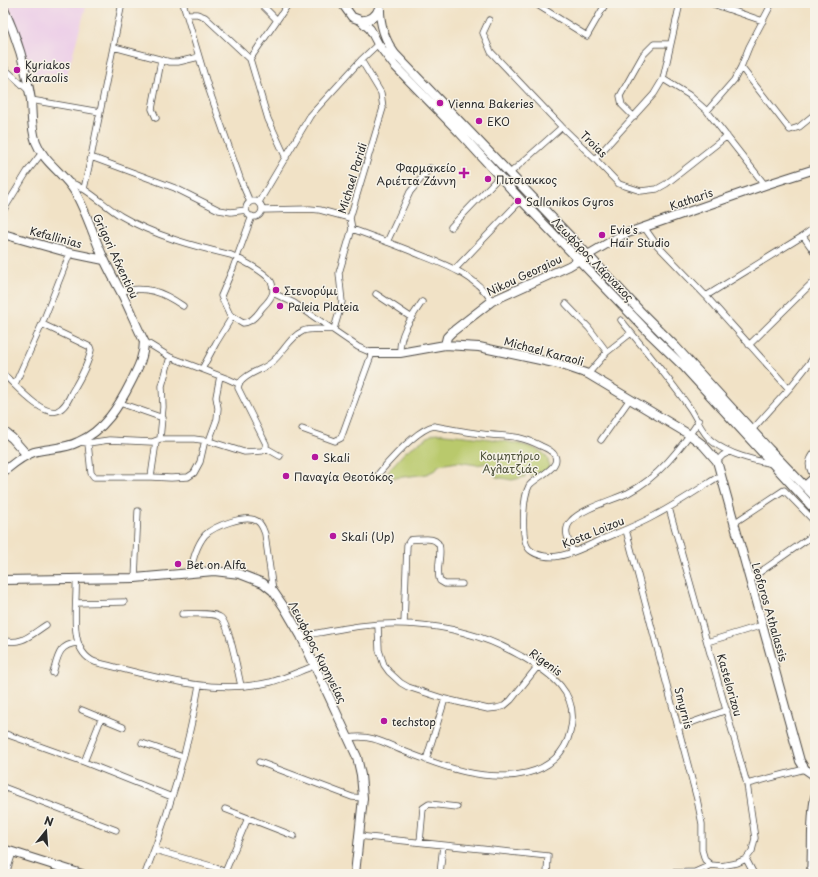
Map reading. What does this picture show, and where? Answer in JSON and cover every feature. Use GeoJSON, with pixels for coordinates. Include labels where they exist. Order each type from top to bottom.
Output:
{"type":"FeatureCollection","features":[{"type":"Feature","properties":{"kind":"main road","name":"Λεωφόρος Λάρνακος"},"geometry":{"type":"LineString","coordinates":[[345,5],[352,16],[360,20],[370,29],[378,44],[394,65],[460,133],[521,200],[651,335],[685,368],[815,510]]}},
{"type":"Feature","properties":{"kind":"main road","name":"Λεωφόρος Λάρνακος"},"geometry":{"type":"LineString","coordinates":[[360,20],[367,20],[374,17],[380,5]]}},
{"type":"Feature","properties":{"kind":"main road","name":"Λεωφόρος Λάρνακος"},"geometry":{"type":"LineString","coordinates":[[380,5],[379,15],[384,33],[394,54],[676,347],[815,497]]}},
{"type":"Feature","properties":{"kind":"main road"},"geometry":{"type":"LineString","coordinates":[[3,7],[20,49],[29,91],[33,132],[41,154]]}},
{"type":"Feature","properties":{"kind":"main road","name":"Grigori Afxentiou"},"geometry":{"type":"LineString","coordinates":[[41,154],[67,181],[75,192],[104,260],[144,342]]}},
{"type":"Feature","properties":{"kind":"main road","name":"Katharis"},"geometry":{"type":"LineString","coordinates":[[580,260],[587,254],[622,235],[815,169]]}},
{"type":"Feature","properties":{"kind":"main road","name":"Kefallinias"},"geometry":{"type":"LineString","coordinates":[[3,234],[70,253],[104,260]]}},
{"type":"Feature","properties":{"kind":"main road","name":"Nikou Georgiou"},"geometry":{"type":"LineString","coordinates":[[445,345],[447,337],[452,332],[492,301],[580,260]]}},
{"type":"Feature","properties":{"kind":"main road"},"geometry":{"type":"LineString","coordinates":[[3,472],[27,455],[79,442],[94,433],[103,425],[120,403],[140,364],[144,350],[144,342]]}},
{"type":"Feature","properties":{"kind":"main road","name":"Michael Karaoli"},"geometry":{"type":"LineString","coordinates":[[372,353],[400,354],[445,345],[479,347],[559,364],[588,374],[690,435],[707,449],[717,460]]}},
{"type":"Feature","properties":{"kind":"main road"},"geometry":{"type":"LineString","coordinates":[[3,431],[12,438],[27,455]]}},
{"type":"Feature","properties":{"kind":"main road","name":"Leoforos Athalassis"},"geometry":{"type":"LineString","coordinates":[[717,460],[800,761],[805,769]]}},
{"type":"Feature","properties":{"kind":"main road"},"geometry":{"type":"LineString","coordinates":[[805,486],[814,477]]}},
{"type":"Feature","properties":{"kind":"main road","name":"Λεωφόρος Κυρηνείας"},"geometry":{"type":"LineString","coordinates":[[3,580],[135,578],[214,571],[240,574],[263,584],[273,591],[284,607],[300,636],[357,757],[362,775],[362,798],[355,874]]}},
{"type":"Feature","properties":{"kind":"main road"},"geometry":{"type":"LineString","coordinates":[[805,769],[815,776]]}},
{"type":"Feature","properties":{"kind":"main road"},"geometry":{"type":"LineString","coordinates":[[811,874],[812,825],[815,797]]}},
{"type":"Feature","properties":{"kind":"main road"},"geometry":{"type":"LineString","coordinates":[[3,849],[82,874]]}},
{"type":"Feature","properties":{"kind":"street"},"geometry":{"type":"LineString","coordinates":[[84,189],[92,157],[122,3]]}},
{"type":"Feature","properties":{"kind":"street"},"geometry":{"type":"LineString","coordinates":[[183,3],[199,57],[241,181],[250,202]]}},
{"type":"Feature","properties":{"kind":"street"},"geometry":{"type":"LineString","coordinates":[[260,3],[277,20]]}},
{"type":"Feature","properties":{"kind":"street"},"geometry":{"type":"LineString","coordinates":[[250,59],[289,3]]}},
{"type":"Feature","properties":{"kind":"street"},"geometry":{"type":"LineString","coordinates":[[539,6],[587,36],[606,3]]}},
{"type":"Feature","properties":{"kind":"street"},"geometry":{"type":"LineString","coordinates":[[596,159],[654,94],[663,79],[680,3]]}},
{"type":"Feature","properties":{"kind":"street"},"geometry":{"type":"LineString","coordinates":[[710,3],[763,20]]}},
{"type":"Feature","properties":{"kind":"street"},"geometry":{"type":"LineString","coordinates":[[707,110],[734,80],[772,3]]}},
{"type":"Feature","properties":{"kind":"street"},"geometry":{"type":"LineString","coordinates":[[187,14],[197,14],[205,18],[250,59],[268,118],[286,158]]}},
{"type":"Feature","properties":{"kind":"street","name":"Troias"},"geometry":{"type":"LineString","coordinates":[[490,20],[483,33],[491,52],[562,127],[596,159],[619,184],[641,191],[657,189],[666,184],[727,136]]}},
{"type":"Feature","properties":{"kind":"street"},"geometry":{"type":"LineString","coordinates":[[259,202],[310,116],[361,60],[378,44]]}},
{"type":"Feature","properties":{"kind":"street"},"geometry":{"type":"LineString","coordinates":[[634,117],[622,105],[620,96],[643,55],[654,44],[670,44]]}},
{"type":"Feature","properties":{"kind":"street"},"geometry":{"type":"LineString","coordinates":[[114,47],[161,61],[174,63],[199,57]]}},
{"type":"Feature","properties":{"kind":"street","name":"Michael Paridi"},"geometry":{"type":"LineString","coordinates":[[334,330],[342,302],[339,273],[352,229],[350,218],[383,108],[383,97],[361,60]]}},
{"type":"Feature","properties":{"kind":"street"},"geometry":{"type":"LineString","coordinates":[[156,118],[152,109],[161,61]]}},
{"type":"Feature","properties":{"kind":"street"},"geometry":{"type":"LineString","coordinates":[[3,67],[29,91]]}},
{"type":"Feature","properties":{"kind":"street"},"geometry":{"type":"LineString","coordinates":[[741,67],[790,130],[799,127],[815,114]]}},
{"type":"Feature","properties":{"kind":"street"},"geometry":{"type":"LineString","coordinates":[[663,79],[689,95],[707,110],[765,185]]}},
{"type":"Feature","properties":{"kind":"street"},"geometry":{"type":"LineString","coordinates":[[30,100],[100,112]]}},
{"type":"Feature","properties":{"kind":"street"},"geometry":{"type":"LineString","coordinates":[[509,174],[562,127]]}},
{"type":"Feature","properties":{"kind":"street"},"geometry":{"type":"LineString","coordinates":[[3,211],[27,172],[41,154]]}},
{"type":"Feature","properties":{"kind":"street"},"geometry":{"type":"LineString","coordinates":[[92,157],[175,188],[219,210],[231,212],[246,210]]}},
{"type":"Feature","properties":{"kind":"street"},"geometry":{"type":"LineString","coordinates":[[388,242],[410,192],[430,168]]}},
{"type":"Feature","properties":{"kind":"street"},"geometry":{"type":"LineString","coordinates":[[451,227],[499,177]]}},
{"type":"Feature","properties":{"kind":"street"},"geometry":{"type":"LineString","coordinates":[[67,181],[84,189],[121,216],[152,232],[187,244],[231,255],[237,258],[266,275],[270,280],[272,293],[260,311],[250,321],[243,323],[232,317],[221,294],[237,258],[252,216]]}},
{"type":"Feature","properties":{"kind":"street"},"geometry":{"type":"LineString","coordinates":[[455,269],[521,200]]}},
{"type":"Feature","properties":{"kind":"street"},"geometry":{"type":"LineString","coordinates":[[250,202],[259,202]]}},
{"type":"Feature","properties":{"kind":"street"},"geometry":{"type":"LineString","coordinates":[[246,210],[250,202]]}},
{"type":"Feature","properties":{"kind":"street"},"geometry":{"type":"LineString","coordinates":[[246,210],[247,213],[252,216],[258,216],[262,210],[262,206],[259,202]]}},
{"type":"Feature","properties":{"kind":"street"},"geometry":{"type":"LineString","coordinates":[[262,210],[310,209],[320,210],[350,218]]}},
{"type":"Feature","properties":{"kind":"street"},"geometry":{"type":"LineString","coordinates":[[644,227],[656,244],[706,296],[789,389]]}},
{"type":"Feature","properties":{"kind":"street"},"geometry":{"type":"LineString","coordinates":[[706,296],[815,227]]}},
{"type":"Feature","properties":{"kind":"street"},"geometry":{"type":"LineString","coordinates":[[352,229],[455,269],[476,284],[492,301]]}},
{"type":"Feature","properties":{"kind":"street"},"geometry":{"type":"LineString","coordinates":[[803,236],[815,253]]}},
{"type":"Feature","properties":{"kind":"street"},"geometry":{"type":"LineString","coordinates":[[15,384],[42,324],[70,253]]}},
{"type":"Feature","properties":{"kind":"street"},"geometry":{"type":"LineString","coordinates":[[749,345],[815,280]]}},
{"type":"Feature","properties":{"kind":"street"},"geometry":{"type":"LineString","coordinates":[[120,291],[131,289],[149,289],[161,293],[183,306]]}},
{"type":"Feature","properties":{"kind":"street"},"geometry":{"type":"LineString","coordinates":[[272,293],[294,303],[358,347],[372,353],[341,438],[334,441],[302,429]]}},
{"type":"Feature","properties":{"kind":"street"},"geometry":{"type":"LineString","coordinates":[[376,294],[412,318]]}},
{"type":"Feature","properties":{"kind":"street"},"geometry":{"type":"LineString","coordinates":[[400,354],[400,342],[403,334],[422,302]]}},
{"type":"Feature","properties":{"kind":"street"},"geometry":{"type":"LineString","coordinates":[[566,304],[589,328],[607,352]]}},
{"type":"Feature","properties":{"kind":"street"},"geometry":{"type":"LineString","coordinates":[[202,369],[232,317]]}},
{"type":"Feature","properties":{"kind":"street"},"geometry":{"type":"LineString","coordinates":[[621,320],[689,407],[699,422],[702,430],[712,442],[730,452],[773,464]]}},
{"type":"Feature","properties":{"kind":"street"},"geometry":{"type":"LineString","coordinates":[[3,374],[40,408],[52,412],[58,411],[66,404],[82,373],[91,350],[90,347],[42,324]]}},
{"type":"Feature","properties":{"kind":"street"},"geometry":{"type":"LineString","coordinates":[[266,448],[266,444],[238,388],[239,384],[244,378],[266,367],[272,362],[299,333],[313,329],[334,330]]}},
{"type":"Feature","properties":{"kind":"street"},"geometry":{"type":"LineString","coordinates":[[588,374],[607,352],[631,333]]}},
{"type":"Feature","properties":{"kind":"street"},"geometry":{"type":"LineString","coordinates":[[144,342],[170,357],[239,384]]}},
{"type":"Feature","properties":{"kind":"street"},"geometry":{"type":"LineString","coordinates":[[752,430],[789,389],[815,356]]}},
{"type":"Feature","properties":{"kind":"street"},"geometry":{"type":"LineString","coordinates":[[151,477],[162,418],[162,386],[170,357]]}},
{"type":"Feature","properties":{"kind":"street"},"geometry":{"type":"LineString","coordinates":[[88,443],[91,473],[94,477],[171,478],[191,475],[194,473],[200,462],[207,441],[217,419],[218,408],[216,398],[220,376]]}},
{"type":"Feature","properties":{"kind":"street"},"geometry":{"type":"LineString","coordinates":[[601,440],[630,399]]}},
{"type":"Feature","properties":{"kind":"street"},"geometry":{"type":"LineString","coordinates":[[120,403],[162,418]]}},
{"type":"Feature","properties":{"kind":"street"},"geometry":{"type":"LineString","coordinates":[[573,552],[567,536],[567,528],[570,521],[575,516],[585,511],[637,488],[661,468],[690,435],[699,422]]}},
{"type":"Feature","properties":{"kind":"street","name":"Kosta Loizou"},"geometry":{"type":"LineString","coordinates":[[379,472],[422,430],[434,426],[483,434],[517,436],[550,450],[555,455],[556,461],[547,472],[533,482],[526,494],[523,532],[525,544],[528,549],[532,552],[545,556],[560,556],[573,552],[626,530],[669,508],[721,475]]}},
{"type":"Feature","properties":{"kind":"street"},"geometry":{"type":"LineString","coordinates":[[79,442],[88,443],[109,440],[207,441],[244,452],[258,452],[266,448]]}},
{"type":"Feature","properties":{"kind":"street"},"geometry":{"type":"LineString","coordinates":[[266,448],[280,456]]}},
{"type":"Feature","properties":{"kind":"street"},"geometry":{"type":"LineString","coordinates":[[717,460],[730,452]]}},
{"type":"Feature","properties":{"kind":"street"},"geometry":{"type":"LineString","coordinates":[[814,477],[809,467],[810,461],[815,452]]}},
{"type":"Feature","properties":{"kind":"street"},"geometry":{"type":"LineString","coordinates":[[734,523],[784,490],[815,522]]}},
{"type":"Feature","properties":{"kind":"street","name":"Kastelorizou"},"geometry":{"type":"LineString","coordinates":[[669,508],[747,784],[755,838],[752,851],[746,858]]}},
{"type":"Feature","properties":{"kind":"street"},"geometry":{"type":"LineString","coordinates":[[135,578],[138,511]]}},
{"type":"Feature","properties":{"kind":"street"},"geometry":{"type":"LineString","coordinates":[[190,573],[196,549],[209,531],[223,524],[242,519],[252,519],[259,522],[265,534],[273,591]]}},
{"type":"Feature","properties":{"kind":"street","name":"Smyrnis"},"geometry":{"type":"LineString","coordinates":[[626,530],[679,726],[698,805],[702,824],[702,850],[706,860],[711,865]]}},
{"type":"Feature","properties":{"kind":"street"},"geometry":{"type":"LineString","coordinates":[[750,579],[815,534]]}},
{"type":"Feature","properties":{"kind":"street"},"geometry":{"type":"LineString","coordinates":[[404,624],[407,545],[410,540],[433,539],[437,541],[440,545],[438,574],[440,581],[445,584],[462,584]]}},
{"type":"Feature","properties":{"kind":"street"},"geometry":{"type":"LineString","coordinates":[[76,579],[77,643],[83,654],[94,662],[156,677],[199,685],[241,686],[282,679],[314,666]]}},
{"type":"Feature","properties":{"kind":"street"},"geometry":{"type":"LineString","coordinates":[[76,603],[124,602]]}},
{"type":"Feature","properties":{"kind":"street"},"geometry":{"type":"LineString","coordinates":[[182,614],[216,615],[223,619],[230,638],[241,686]]}},
{"type":"Feature","properties":{"kind":"street","name":"Rigenis"},"geometry":{"type":"LineString","coordinates":[[300,636],[357,627],[404,624],[436,626],[466,633],[489,640],[538,666],[553,677],[561,686],[566,693],[572,709],[572,724],[568,740],[561,752],[548,765],[536,771],[518,775],[487,776],[473,774],[426,760],[377,739],[365,737],[349,738]]}},
{"type":"Feature","properties":{"kind":"street"},"geometry":{"type":"LineString","coordinates":[[3,640],[14,643],[21,641],[46,625]]}},
{"type":"Feature","properties":{"kind":"street"},"geometry":{"type":"LineString","coordinates":[[378,625],[380,650],[384,665],[389,672],[408,687],[444,699],[488,709],[504,706],[511,700],[538,666]]}},
{"type":"Feature","properties":{"kind":"street"},"geometry":{"type":"LineString","coordinates":[[707,642],[763,626]]}},
{"type":"Feature","properties":{"kind":"street"},"geometry":{"type":"LineString","coordinates":[[53,673],[61,650],[65,646],[77,643]]}},
{"type":"Feature","properties":{"kind":"street"},"geometry":{"type":"LineString","coordinates":[[145,874],[155,850],[184,757],[194,719],[199,685]]}},
{"type":"Feature","properties":{"kind":"street"},"geometry":{"type":"LineString","coordinates":[[426,760],[444,699]]}},
{"type":"Feature","properties":{"kind":"street"},"geometry":{"type":"LineString","coordinates":[[82,710],[124,728]]}},
{"type":"Feature","properties":{"kind":"street"},"geometry":{"type":"LineString","coordinates":[[679,726],[727,710]]}},
{"type":"Feature","properties":{"kind":"street"},"geometry":{"type":"LineString","coordinates":[[84,762],[101,719]]}},
{"type":"Feature","properties":{"kind":"street"},"geometry":{"type":"LineString","coordinates":[[3,733],[84,762],[172,797]]}},
{"type":"Feature","properties":{"kind":"street"},"geometry":{"type":"LineString","coordinates":[[142,743],[184,757]]}},
{"type":"Feature","properties":{"kind":"street"},"geometry":{"type":"LineString","coordinates":[[259,762],[352,797],[362,798]]}},
{"type":"Feature","properties":{"kind":"street"},"geometry":{"type":"LineString","coordinates":[[747,784],[805,769]]}},
{"type":"Feature","properties":{"kind":"street"},"geometry":{"type":"LineString","coordinates":[[3,787],[116,830]]}},
{"type":"Feature","properties":{"kind":"street"},"geometry":{"type":"LineString","coordinates":[[420,842],[423,808],[429,804],[457,806]]}},
{"type":"Feature","properties":{"kind":"street"},"geometry":{"type":"LineString","coordinates":[[225,809],[294,836]]}},
{"type":"Feature","properties":{"kind":"street"},"geometry":{"type":"LineString","coordinates":[[155,850],[211,866],[228,873],[248,818]]}},
{"type":"Feature","properties":{"kind":"street"},"geometry":{"type":"LineString","coordinates":[[358,836],[548,856],[547,874]]}},
{"type":"Feature","properties":{"kind":"street"},"geometry":{"type":"LineString","coordinates":[[440,874],[443,845]]}},
{"type":"Feature","properties":{"kind":"street"},"geometry":{"type":"LineString","coordinates":[[6,874],[13,852]]}},
{"type":"Feature","properties":{"kind":"street"},"geometry":{"type":"LineString","coordinates":[[665,873],[676,874],[695,872],[711,865],[721,866],[737,863],[746,858],[754,874]]}},
{"type":"Feature","properties":{"kind":"shaded area"},"geometry":{"type":"Polygon","coordinates":[[[8,3],[87,3],[66,78],[46,72],[44,75],[32,75],[8,3]]]}},
{"type":"Feature","properties":{"kind":"green space","name":"Κοιμητήριο Αγλατζιάς"},"geometry":{"type":"Polygon","coordinates":[[[436,433],[493,439],[524,445],[536,449],[544,454],[548,459],[549,468],[535,477],[531,476],[529,471],[525,471],[525,477],[512,480],[496,477],[492,467],[487,463],[477,465],[458,462],[439,465],[435,470],[427,474],[395,478],[390,475],[388,471],[405,452],[436,433]]]}},
{"type":"Feature","properties":{"kind":"place","name":"Kyriakos Karaolis"},"geometry":{"type":"Point","coordinates":[17,70]}},
{"type":"Feature","properties":{"kind":"place","name":"Vienna Bakeries"},"geometry":{"type":"Point","coordinates":[440,103]}},
{"type":"Feature","properties":{"kind":"place","name":"EKO"},"geometry":{"type":"Point","coordinates":[479,121]}},
{"type":"Feature","properties":{"kind":"place","name":"Φαρμακείο Αριέττα Ζάννη"},"geometry":{"type":"Point","coordinates":[464,173]}},
{"type":"Feature","properties":{"kind":"place","name":"Πιτσιακκος"},"geometry":{"type":"Point","coordinates":[488,179]}},
{"type":"Feature","properties":{"kind":"place","name":"Sallonikos Gyros"},"geometry":{"type":"Point","coordinates":[518,201]}},
{"type":"Feature","properties":{"kind":"place","name":"Evie's Hair Studio"},"geometry":{"type":"Point","coordinates":[602,235]}},
{"type":"Feature","properties":{"kind":"place","name":"Στενορύμι"},"geometry":{"type":"Point","coordinates":[276,290]}},
{"type":"Feature","properties":{"kind":"place","name":"Paleia Plateia"},"geometry":{"type":"Point","coordinates":[280,306]}},
{"type":"Feature","properties":{"kind":"place","name":"Skali"},"geometry":{"type":"Point","coordinates":[315,457]}},
{"type":"Feature","properties":{"kind":"place","name":"Παναγία Θεοτόκος"},"geometry":{"type":"Point","coordinates":[286,476]}},
{"type":"Feature","properties":{"kind":"place","name":"Skali (Up)"},"geometry":{"type":"Point","coordinates":[333,536]}},
{"type":"Feature","properties":{"kind":"place","name":"Bet on Alfa"},"geometry":{"type":"Point","coordinates":[178,564]}},
{"type":"Feature","properties":{"kind":"place","name":"techstop"},"geometry":{"type":"Point","coordinates":[384,721]}}]}
